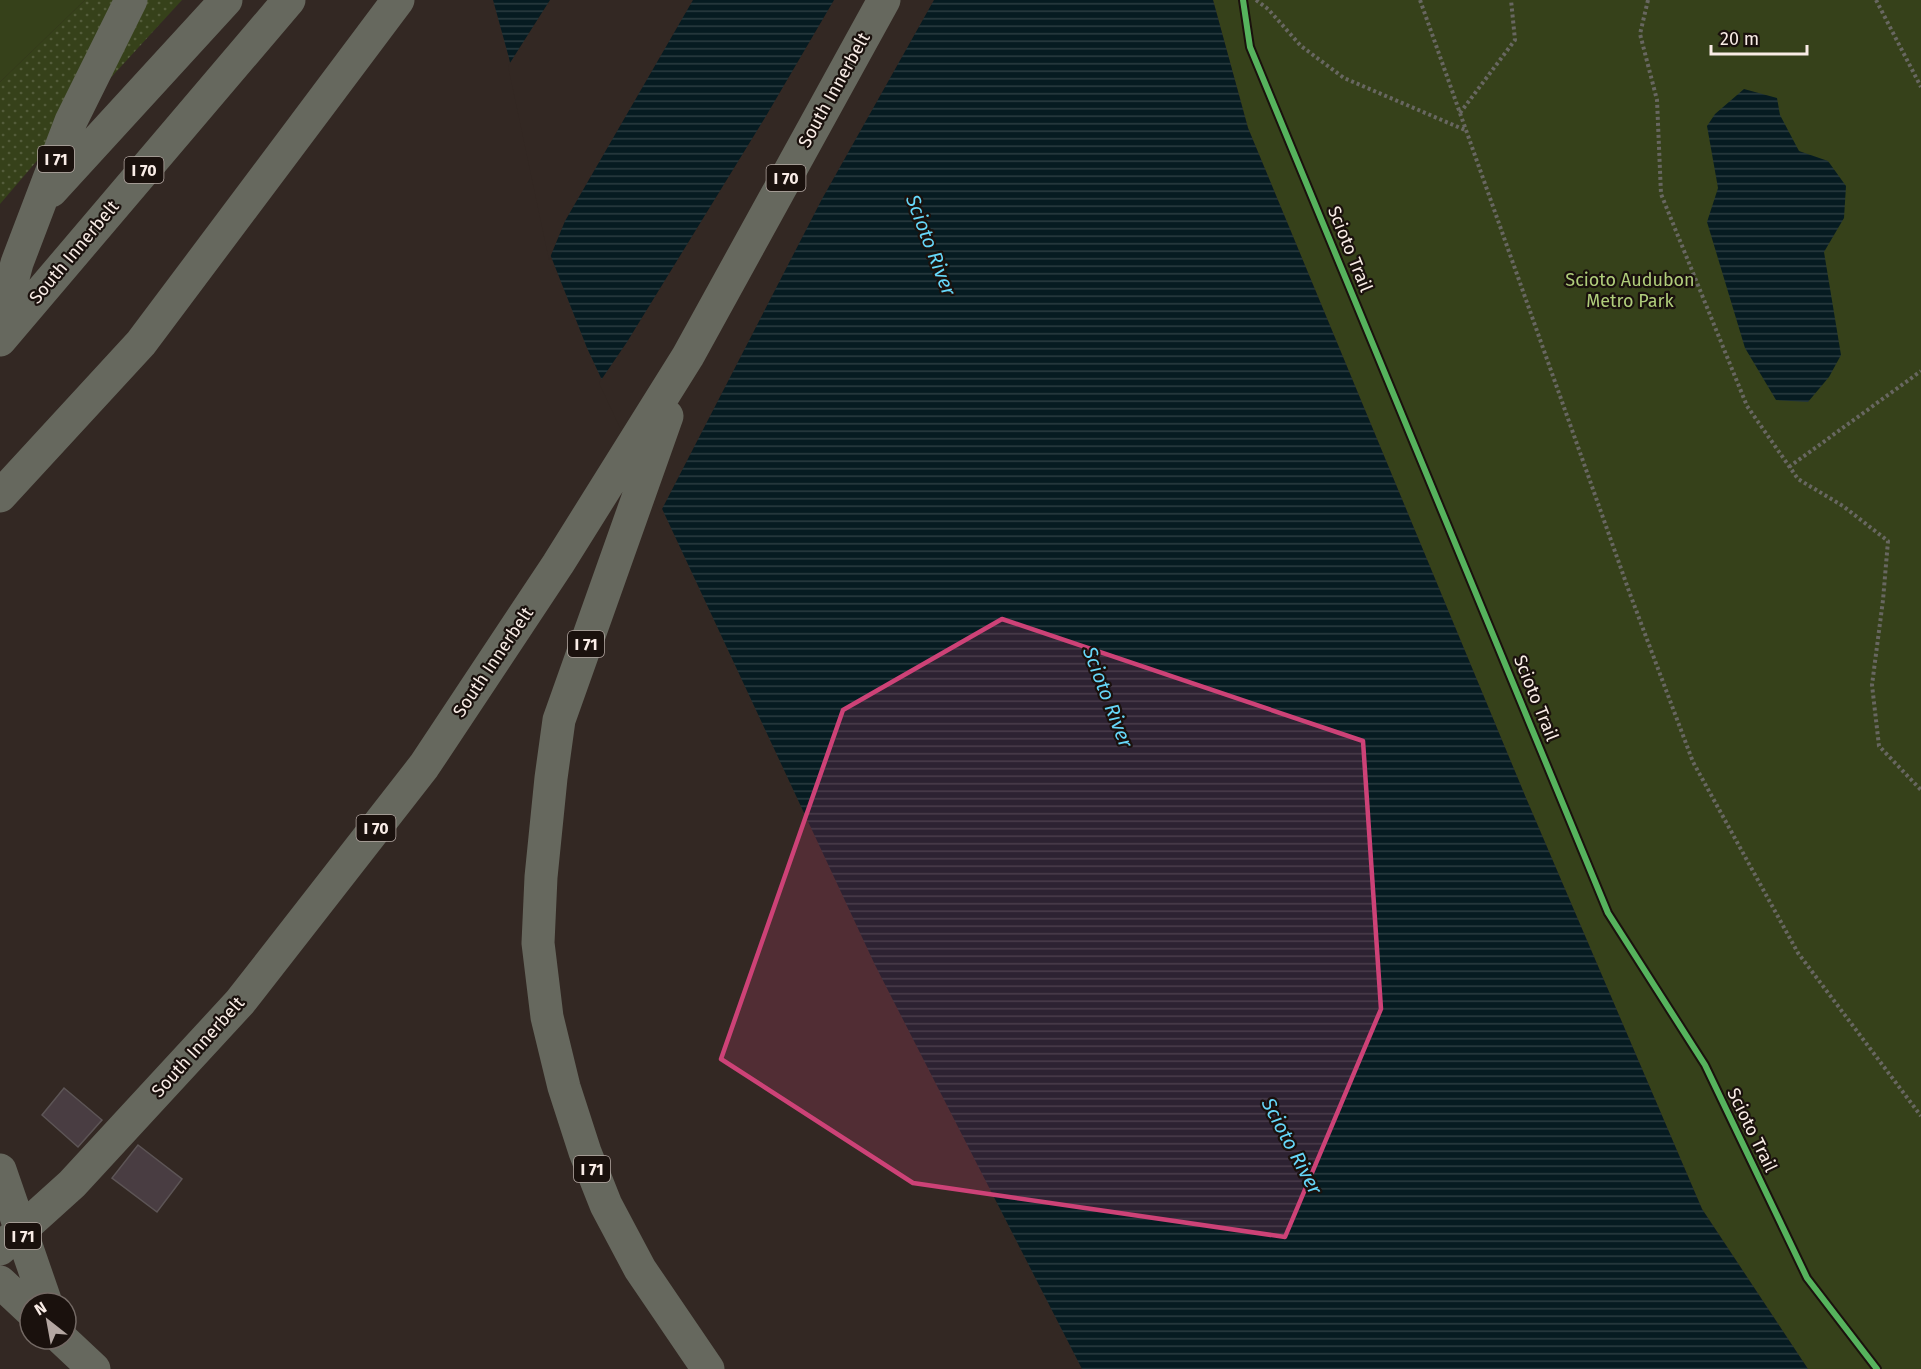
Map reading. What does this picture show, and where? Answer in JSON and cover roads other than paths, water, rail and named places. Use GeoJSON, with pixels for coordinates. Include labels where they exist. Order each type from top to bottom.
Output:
{"type":"FeatureCollection","features":[{"type":"Feature","properties":{"kind":"highway","name":"I 71"},"geometry":{"type":"LineString","coordinates":[[0,326],[17,263],[71,121],[131,0]]}},
{"type":"Feature","properties":{"kind":"highway"},"geometry":{"type":"LineString","coordinates":[[0,245],[226,0]]}},
{"type":"Feature","properties":{"kind":"highway","name":"South Innerbelt"},"geometry":{"type":"LineString","coordinates":[[0,340],[289,0]]}},
{"type":"Feature","properties":{"kind":"highway"},"geometry":{"type":"LineString","coordinates":[[0,496],[141,343],[398,0]]}},
{"type":"Feature","properties":{"kind":"highway","name":"South Innerbelt"},"geometry":{"type":"LineString","coordinates":[[0,1250],[72,1184],[240,1002],[424,766],[558,564],[688,356],[884,0]]}},
{"type":"Feature","properties":{"kind":"highway","name":"I 71"},"geometry":{"type":"LineString","coordinates":[[688,356],[559,720],[542,866],[538,943],[547,1017],[564,1087],[602,1194],[640,1269],[708,1369]]}},
{"type":"Feature","properties":{"kind":"highway","name":"I 71"},"geometry":{"type":"LineString","coordinates":[[0,1170],[42,1291]]}},
{"type":"Feature","properties":{"kind":"highway"},"geometry":{"type":"LineString","coordinates":[[0,1282],[18,1299]]}},
{"type":"Feature","properties":{"kind":"highway"},"geometry":{"type":"LineString","coordinates":[[64,1351],[70,1369]]}},
{"type":"Feature","properties":{"kind":"highway"},"geometry":{"type":"LineString","coordinates":[[74,1351],[94,1369]]}},
{"type":"Feature","properties":{"kind":"water","name":"Scioto River"},"geometry":{"type":"Polygon","coordinates":[[[493,0],[1213,0],[1248,128],[1526,798],[1702,1209],[1808,1369],[1082,1369],[875,965],[587,348],[550,254],[509,58],[493,0]]]}},
{"type":"Feature","properties":{"kind":"water"},"geometry":{"type":"Polygon","coordinates":[[[1744,89],[1777,98],[1780,115],[1799,151],[1828,161],[1846,186],[1844,218],[1824,252],[1841,355],[1829,377],[1808,402],[1776,400],[1745,348],[1707,222],[1718,188],[1707,126],[1715,114],[1744,89]]]}},
{"type":"Feature","properties":{"kind":"park label","name":"Scioto Audubon Metro Park"},"geometry":{"type":"Point","coordinates":[1630,290]}}]}
